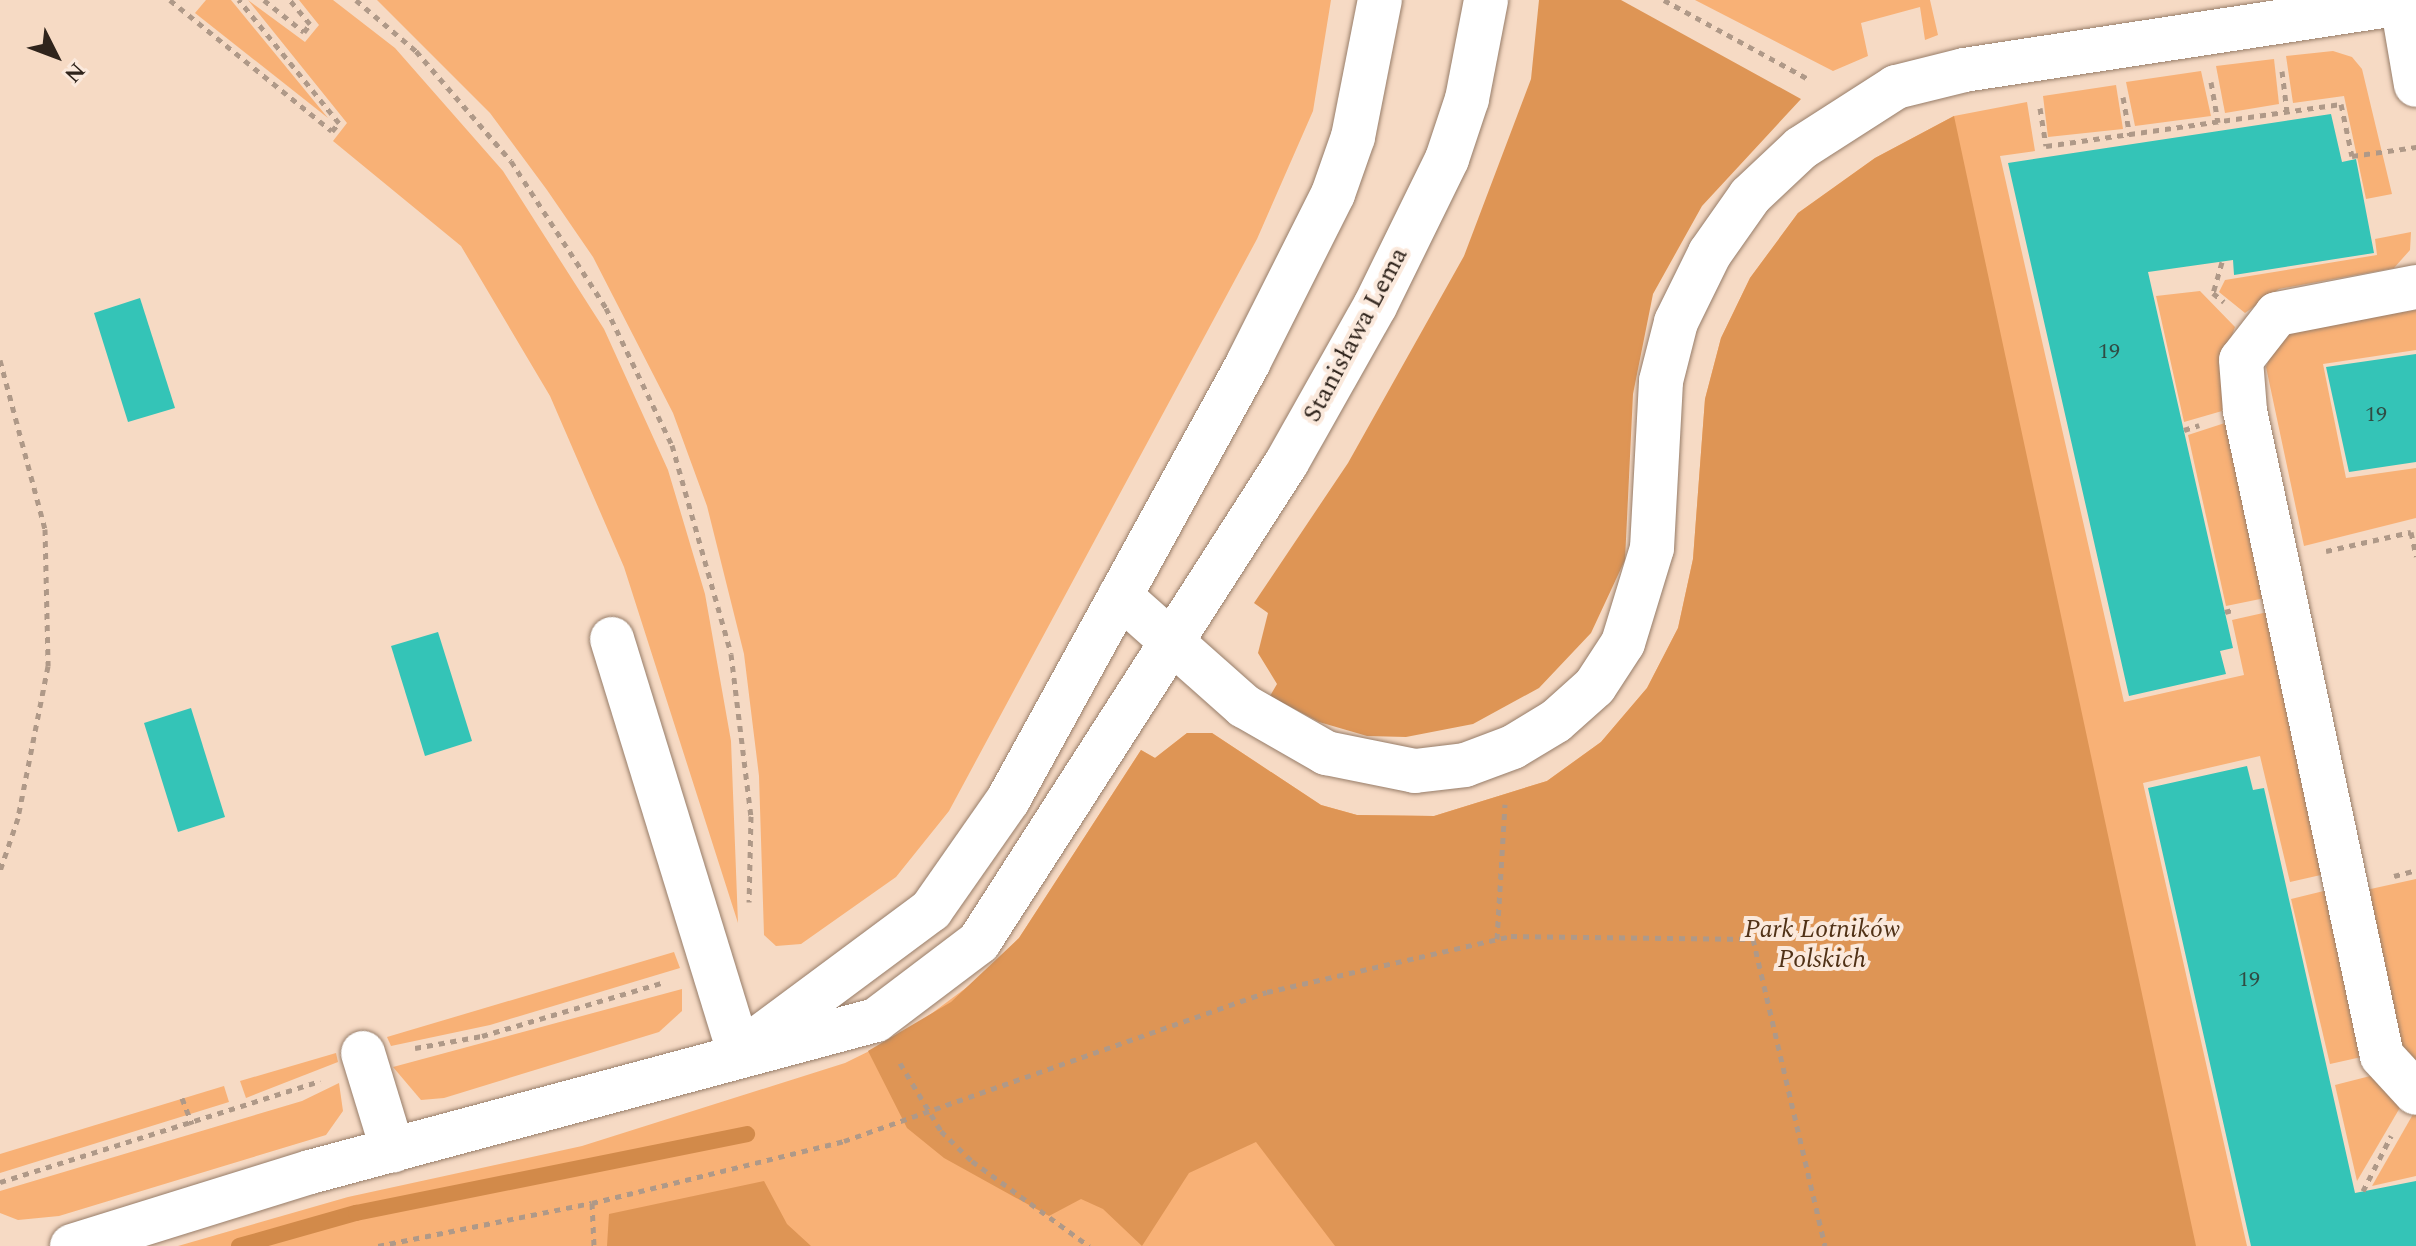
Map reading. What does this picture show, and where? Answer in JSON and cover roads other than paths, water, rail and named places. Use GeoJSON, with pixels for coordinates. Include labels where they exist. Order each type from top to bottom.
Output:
{"type":"FeatureCollection","features":[{"type":"Feature","properties":{"kind":"street"},"geometry":{"type":"LineString","coordinates":[[72,1246],[393,1151],[539,1115],[739,1052],[931,910],[1008,800],[1333,194],[1353,137],[1380,0]]}},
{"type":"Feature","properties":{"kind":"street","name":"Stanisława Lema"},"geometry":{"type":"LineString","coordinates":[[739,1052],[876,1020],[979,942],[1287,462],[1447,159],[1467,99],[1486,0]]}},
{"type":"Feature","properties":{"kind":"street"},"geometry":{"type":"LineString","coordinates":[[1120,596],[1172,645],[1280,730],[1370,766],[1415,771],[1465,765],[1513,747],[1556,721],[1595,686],[1623,643],[1652,548],[1661,381],[1676,322],[1710,253],[1750,196],[1801,148],[1896,87],[1964,70],[2409,2],[2416,85]]}},
{"type":"Feature","properties":{"kind":"street"},"geometry":{"type":"LineString","coordinates":[[2416,287],[2277,314],[2241,360],[2244,404],[2382,1056],[2416,1093]]}},
{"type":"Feature","properties":{"kind":"street"},"geometry":{"type":"LineString","coordinates":[[612,639],[739,1052]]}},
{"type":"Feature","properties":{"kind":"street"},"geometry":{"type":"LineString","coordinates":[[363,1053],[393,1151]]}},
{"type":"Feature","properties":{"kind":"waterway"},"geometry":{"type":"LineString","coordinates":[[239,1246],[356,1213],[747,1134]]}},
{"type":"Feature","properties":{"kind":"park label","name":"Park Lotników Polskich"},"geometry":{"type":"Point","coordinates":[1822,945]}}]}
